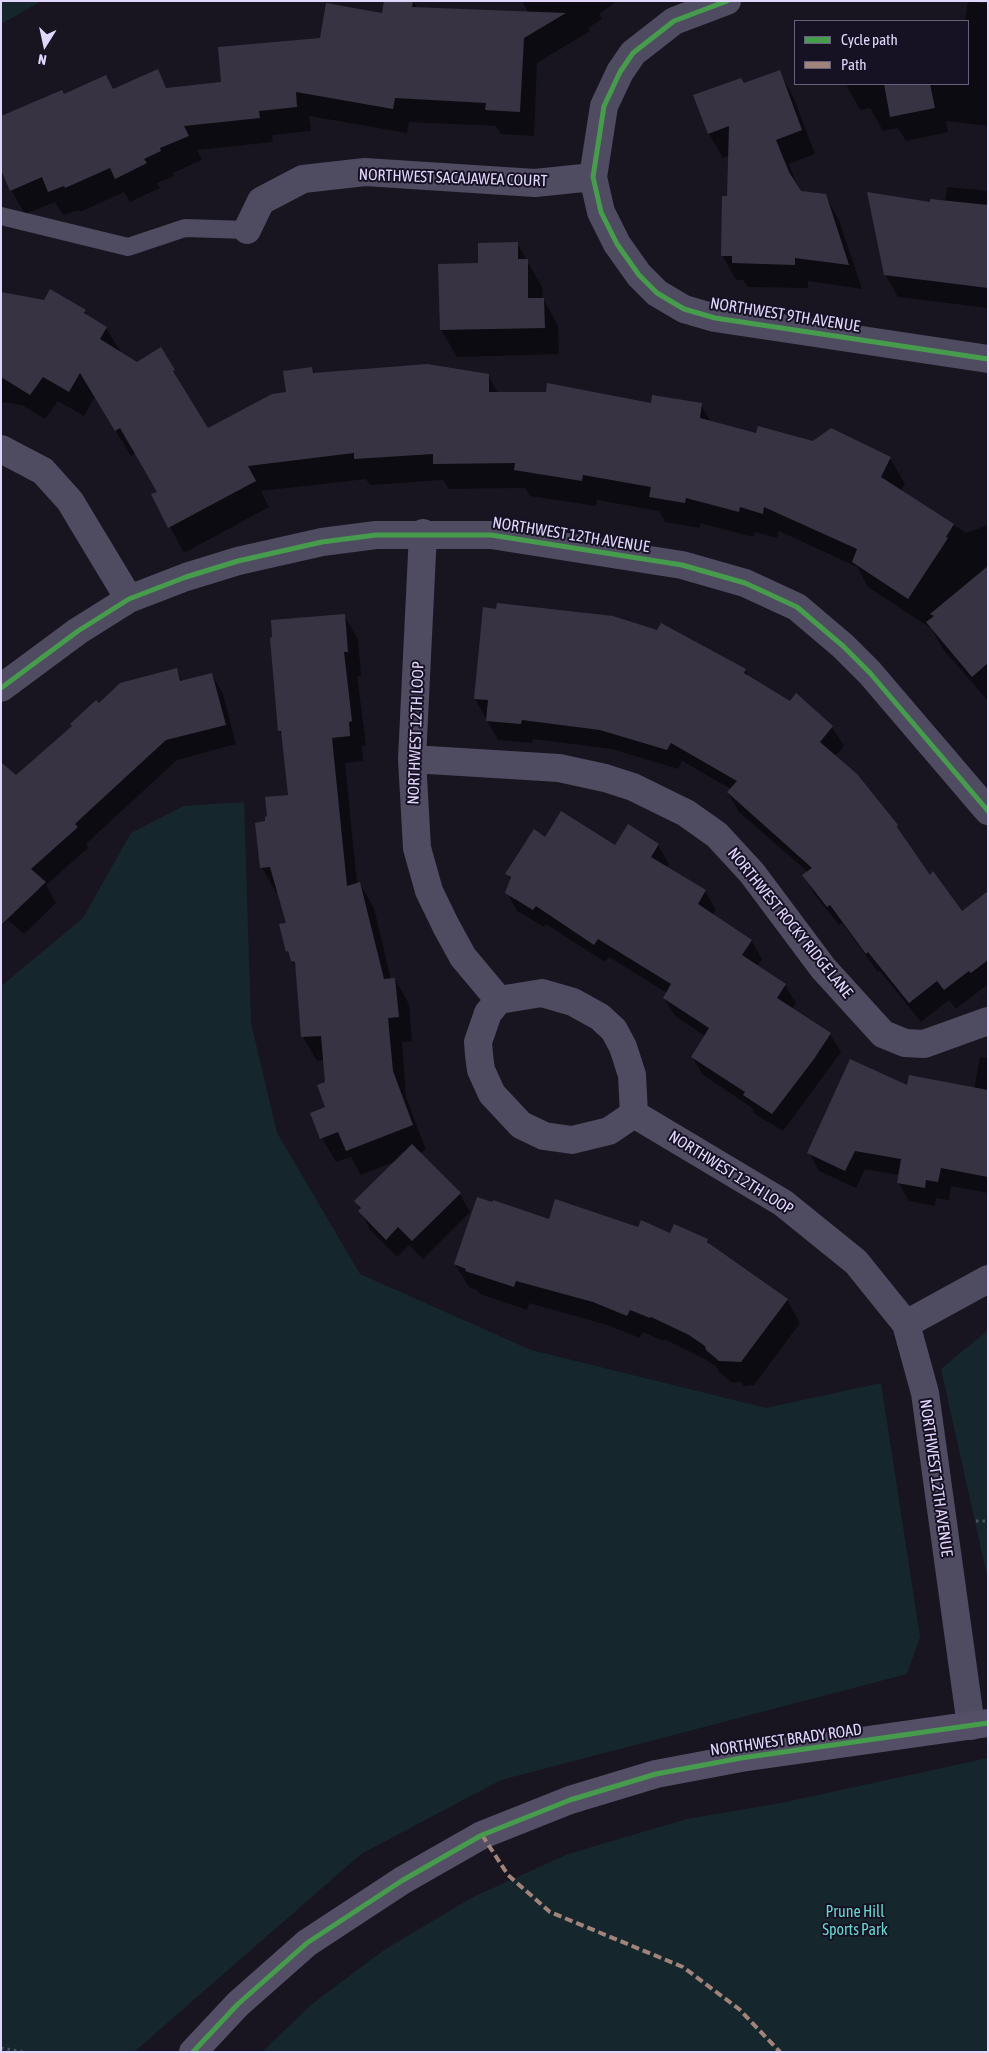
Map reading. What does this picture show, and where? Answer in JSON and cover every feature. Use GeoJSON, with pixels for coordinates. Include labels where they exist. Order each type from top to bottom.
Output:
{"type":"FeatureCollection","features":[{"type":"Feature","properties":{"kind":"main road","name":"NORTHWEST BRADY ROAD"},"geometry":{"type":"LineString","coordinates":[[193,2052],[238,2004],[307,1943],[403,1880],[482,1835],[570,1800],[656,1774],[741,1758],[979,1725]]}},
{"type":"Feature","properties":{"kind":"street","name":"NORTHWEST 9TH AVENUE"},"geometry":{"type":"LineString","coordinates":[[727,1],[674,21],[633,53],[620,72],[604,106],[594,178],[601,212],[618,244],[634,268],[657,293],[684,308],[716,318],[988,359]]}},
{"type":"Feature","properties":{"kind":"street","name":"NORTHWEST SACAJAWEA COURT"},"geometry":{"type":"LineString","coordinates":[[248,230],[261,201],[303,179],[365,172],[535,183],[594,178]]}},
{"type":"Feature","properties":{"kind":"street"},"geometry":{"type":"LineString","coordinates":[[1,449],[43,471],[70,501],[130,599]]}},
{"type":"Feature","properties":{"kind":"street","name":"NORTHWEST 12TH AVENUE"},"geometry":{"type":"LineString","coordinates":[[1,688],[78,631],[130,599],[186,577],[238,561],[322,542],[376,535],[422,533],[491,535],[682,565],[745,583],[797,607],[843,646],[870,673],[986,798]]}},
{"type":"Feature","properties":{"kind":"street","name":"NORTHWEST 12TH LOOP"},"geometry":{"type":"LineString","coordinates":[[422,533],[412,759],[417,848],[428,891],[463,957],[499,1000]]}},
{"type":"Feature","properties":{"kind":"street","name":"NORTHWEST ROCKY RIDGE LANE"},"geometry":{"type":"LineString","coordinates":[[412,759],[559,768],[605,778],[633,787],[686,813],[717,835],[752,873],[823,968],[883,1034],[905,1043],[924,1044],[988,1021]]}},
{"type":"Feature","properties":{"kind":"street"},"geometry":{"type":"LineString","coordinates":[[542,993],[573,1002],[600,1017],[614,1030],[628,1063],[634,1100],[634,1114],[609,1131],[572,1140],[544,1136],[516,1121],[492,1094],[481,1070],[478,1042],[482,1026],[488,1013],[499,1000],[542,993]]}},
{"type":"Feature","properties":{"kind":"street","name":"NORTHWEST 12TH LOOP"},"geometry":{"type":"LineString","coordinates":[[634,1114],[783,1203],[856,1262],[906,1324]]}},
{"type":"Feature","properties":{"kind":"street"},"geometry":{"type":"LineString","coordinates":[[906,1324],[988,1279]]}},
{"type":"Feature","properties":{"kind":"street","name":"NORTHWEST 12TH AVENUE"},"geometry":{"type":"LineString","coordinates":[[906,1324],[925,1393],[979,1725]]}},
{"type":"Feature","properties":{"kind":"lane"},"geometry":{"type":"LineString","coordinates":[[1,216],[128,247],[185,228],[248,230]]}},
{"type":"Feature","properties":{"kind":"path"},"geometry":{"type":"LineString","coordinates":[[1,2048],[25,2052]]}},
{"type":"Feature","properties":{"kind":"green space"},"geometry":{"type":"Polygon","coordinates":[[[1,1],[42,1],[1,24],[1,1]]]}},
{"type":"Feature","properties":{"kind":"green space"},"geometry":{"type":"Polygon","coordinates":[[[244,802],[251,1023],[277,1133],[360,1274],[531,1350],[766,1408],[881,1383],[920,1637],[907,1674],[501,1780],[361,1854],[134,2052],[1,2052],[1,986],[83,918],[131,833],[184,806],[244,802]]]}},
{"type":"Feature","properties":{"kind":"green space"},"geometry":{"type":"Polygon","coordinates":[[[988,1330],[988,1580],[941,1369],[988,1330]]]}},
{"type":"Feature","properties":{"kind":"green space","name":"Prune Hill Sports Park"},"geometry":{"type":"Polygon","coordinates":[[[988,1758],[988,2052],[262,2052],[312,2004],[384,1950],[473,1897],[568,1854],[687,1819],[781,1803],[988,1758]]]}},
{"type":"Feature","properties":{"kind":"building"},"geometry":{"type":"Polygon","coordinates":[[[384,1],[413,1],[412,7],[566,13],[524,38],[520,112],[485,110],[486,103],[395,98],[393,109],[296,92],[297,107],[259,111],[260,118],[184,126],[189,136],[160,148],[161,151],[144,159],[147,163],[115,179],[110,168],[65,188],[64,186],[48,192],[42,177],[10,191],[1,170],[1,116],[62,90],[64,94],[106,75],[113,89],[158,69],[166,88],[221,82],[218,47],[320,38],[326,3],[382,13],[384,1]]]}},
{"type":"Feature","properties":{"kind":"building"},"geometry":{"type":"Polygon","coordinates":[[[780,70],[802,130],[776,140],[789,172],[801,191],[826,194],[849,265],[795,258],[795,265],[732,263],[732,256],[721,256],[722,196],[727,196],[729,126],[708,134],[693,95],[741,78],[744,83],[780,70]]]}},
{"type":"Feature","properties":{"kind":"building"},"geometry":{"type":"Polygon","coordinates":[[[884,85],[930,85],[935,108],[890,117],[884,85]]]}},
{"type":"Feature","properties":{"kind":"building"},"geometry":{"type":"Polygon","coordinates":[[[867,192],[930,202],[930,199],[988,205],[988,288],[884,275],[867,192]]]}},
{"type":"Feature","properties":{"kind":"building"},"geometry":{"type":"Polygon","coordinates":[[[518,242],[518,259],[528,259],[528,298],[544,298],[545,328],[440,330],[438,264],[478,263],[478,243],[518,242]]]}},
{"type":"Feature","properties":{"kind":"building"},"geometry":{"type":"Polygon","coordinates":[[[50,289],[86,310],[84,313],[107,327],[100,339],[137,362],[161,347],[175,370],[173,371],[208,428],[272,394],[286,392],[283,371],[312,367],[313,373],[427,364],[489,374],[489,392],[546,392],[547,383],[651,403],[652,395],[702,403],[700,418],[756,433],[758,426],[813,441],[831,428],[891,457],[881,477],[954,524],[946,537],[948,538],[908,599],[852,562],[857,549],[764,507],[763,514],[740,507],[739,512],[686,498],[685,503],[649,497],[651,487],[583,475],[582,481],[514,470],[515,463],[433,464],[433,454],[354,459],[354,453],[248,466],[256,481],[168,528],[151,494],[157,492],[120,428],[115,431],[80,373],[69,392],[43,377],[30,395],[1,377],[1,292],[44,300],[50,289]]]}},
{"type":"Feature","properties":{"kind":"building"},"geometry":{"type":"Polygon","coordinates":[[[988,566],[988,663],[972,677],[926,622],[934,616],[930,614],[988,566]]]}},
{"type":"Feature","properties":{"kind":"building"},"geometry":{"type":"Polygon","coordinates":[[[497,603],[613,616],[657,630],[661,623],[746,669],[744,673],[790,701],[796,693],[833,726],[820,742],[857,774],[898,825],[897,827],[930,875],[933,871],[962,911],[988,891],[988,960],[971,973],[969,971],[944,990],[937,981],[909,1003],[868,952],[866,954],[830,905],[827,907],[802,875],[812,868],[727,792],[737,781],[671,743],[667,750],[600,730],[522,720],[521,724],[486,721],[488,700],[474,699],[483,607],[496,609],[497,603]]]}},
{"type":"Feature","properties":{"kind":"building"},"geometry":{"type":"Polygon","coordinates":[[[345,614],[348,652],[344,652],[352,721],[349,722],[350,736],[332,738],[347,886],[360,882],[384,979],[395,978],[399,1017],[388,1018],[393,1071],[413,1125],[346,1151],[338,1132],[320,1139],[310,1113],[325,1107],[317,1085],[325,1082],[321,1036],[301,1037],[295,962],[291,961],[288,951],[286,952],[279,924],[286,923],[270,867],[260,868],[255,823],[265,821],[267,816],[265,797],[288,795],[281,731],[278,731],[270,638],[272,637],[271,620],[345,614]]]}},
{"type":"Feature","properties":{"kind":"building"},"geometry":{"type":"Polygon","coordinates":[[[177,668],[180,681],[212,673],[226,725],[166,740],[75,824],[78,827],[31,869],[46,882],[1,925],[1,762],[16,775],[72,726],[70,724],[96,700],[99,703],[120,683],[177,668]]]}},
{"type":"Feature","properties":{"kind":"building"},"geometry":{"type":"Polygon","coordinates":[[[561,811],[615,845],[628,824],[659,844],[651,857],[706,890],[698,904],[752,940],[742,955],[786,984],[777,998],[831,1033],[814,1059],[772,1114],[743,1095],[745,1092],[691,1057],[709,1028],[663,998],[671,984],[598,939],[594,945],[536,906],[533,910],[505,893],[511,877],[505,874],[534,829],[545,837],[561,811]]]}},
{"type":"Feature","properties":{"kind":"building"},"geometry":{"type":"Polygon","coordinates":[[[850,1059],[907,1085],[909,1075],[988,1090],[988,1177],[941,1168],[938,1182],[926,1180],[925,1188],[897,1183],[901,1159],[855,1151],[845,1171],[807,1153],[850,1059]]]}},
{"type":"Feature","properties":{"kind":"building"},"geometry":{"type":"Polygon","coordinates":[[[412,1144],[461,1193],[412,1241],[398,1227],[386,1240],[358,1211],[361,1208],[354,1201],[412,1144]]]}},
{"type":"Feature","properties":{"kind":"building"},"geometry":{"type":"Polygon","coordinates":[[[477,1197],[492,1202],[493,1200],[549,1219],[555,1199],[638,1227],[641,1220],[670,1233],[674,1224],[708,1239],[707,1242],[788,1299],[741,1362],[719,1361],[706,1350],[705,1346],[689,1335],[651,1317],[630,1310],[627,1316],[593,1302],[516,1281],[514,1287],[465,1271],[466,1269],[454,1264],[477,1197]]]}},
{"type":"Feature","properties":{"kind":"marked path"},"geometry":{"type":"LineString","coordinates":[[482,1835],[508,1875],[550,1912],[683,1967],[739,2009],[780,2052]]}},
{"type":"Feature","properties":{"kind":"cycle path"},"geometry":{"type":"LineString","coordinates":[[727,1],[674,21],[633,53],[620,72],[604,106],[593,177],[601,212],[617,244],[639,275],[657,293],[684,309],[715,318],[988,359]]}},
{"type":"Feature","properties":{"kind":"cycle path"},"geometry":{"type":"LineString","coordinates":[[1,688],[78,631],[129,599],[186,577],[238,561],[322,542],[376,535],[491,535],[682,565],[745,583],[797,607],[843,646],[870,673],[988,811]]}},
{"type":"Feature","properties":{"kind":"cycle path"},"geometry":{"type":"LineString","coordinates":[[193,2052],[238,2004],[307,1943],[403,1880],[482,1835],[570,1800],[656,1774],[741,1758],[988,1723]]}}]}
